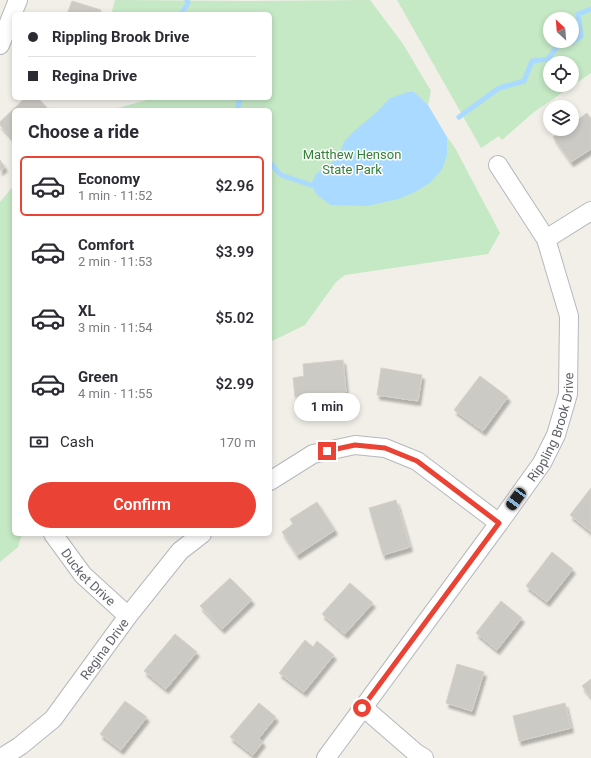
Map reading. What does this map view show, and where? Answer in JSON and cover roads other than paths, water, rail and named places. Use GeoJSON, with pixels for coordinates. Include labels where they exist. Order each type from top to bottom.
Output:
{"type":"FeatureCollection","features":[{"type":"Feature","properties":{"kind":"street"},"geometry":{"type":"LineString","coordinates":[[13,12],[18,0]]}},
{"type":"Feature","properties":{"kind":"street"},"geometry":{"type":"LineString","coordinates":[[0,45],[12,15]]}},
{"type":"Feature","properties":{"kind":"street","name":"Rippling Brook Drive"},"geometry":{"type":"LineString","coordinates":[[326,758],[542,463],[556,434],[568,394],[569,316],[546,239],[498,165]]}},
{"type":"Feature","properties":{"kind":"street"},"geometry":{"type":"LineString","coordinates":[[546,239],[591,211]]}},
{"type":"Feature","properties":{"kind":"street"},"geometry":{"type":"LineString","coordinates":[[272,480],[313,454],[355,445],[385,448],[417,461],[499,523]]}},
{"type":"Feature","properties":{"kind":"street","name":"Ducket Drive"},"geometry":{"type":"LineString","coordinates":[[54,536],[83,575],[128,616]]}},
{"type":"Feature","properties":{"kind":"street","name":"Regina Drive"},"geometry":{"type":"LineString","coordinates":[[2,758],[20,746],[53,719],[128,616],[180,551],[199,536]]}},
{"type":"Feature","properties":{"kind":"street"},"geometry":{"type":"LineString","coordinates":[[362,708],[424,758]]}},
{"type":"Feature","properties":{"kind":"water"},"geometry":{"type":"Polygon","coordinates":[[[408,92],[414,92],[428,105],[447,137],[447,155],[442,169],[431,182],[415,192],[398,199],[367,206],[331,205],[317,195],[311,185],[316,174],[337,159],[344,142],[390,98],[408,92]]]}},
{"type":"Feature","properties":{"kind":"waterway"},"geometry":{"type":"LineString","coordinates":[[182,12],[188,3],[187,0]]}},
{"type":"Feature","properties":{"kind":"waterway"},"geometry":{"type":"LineString","coordinates":[[579,14],[591,9]]}},
{"type":"Feature","properties":{"kind":"waterway"},"geometry":{"type":"LineString","coordinates":[[579,21],[581,36],[579,38]]}},
{"type":"Feature","properties":{"kind":"waterway"},"geometry":{"type":"LineString","coordinates":[[459,117],[499,88],[524,81],[532,61],[548,59],[556,48]]}},
{"type":"Feature","properties":{"kind":"waterway"},"geometry":{"type":"LineString","coordinates":[[238,108],[240,100]]}},
{"type":"Feature","properties":{"kind":"waterway"},"geometry":{"type":"LineString","coordinates":[[272,165],[281,175],[311,185]]}},
{"type":"Feature","properties":{"kind":"park label","name":"Matthew Henson State Park"},"geometry":{"type":"Point","coordinates":[352,162]}}]}
